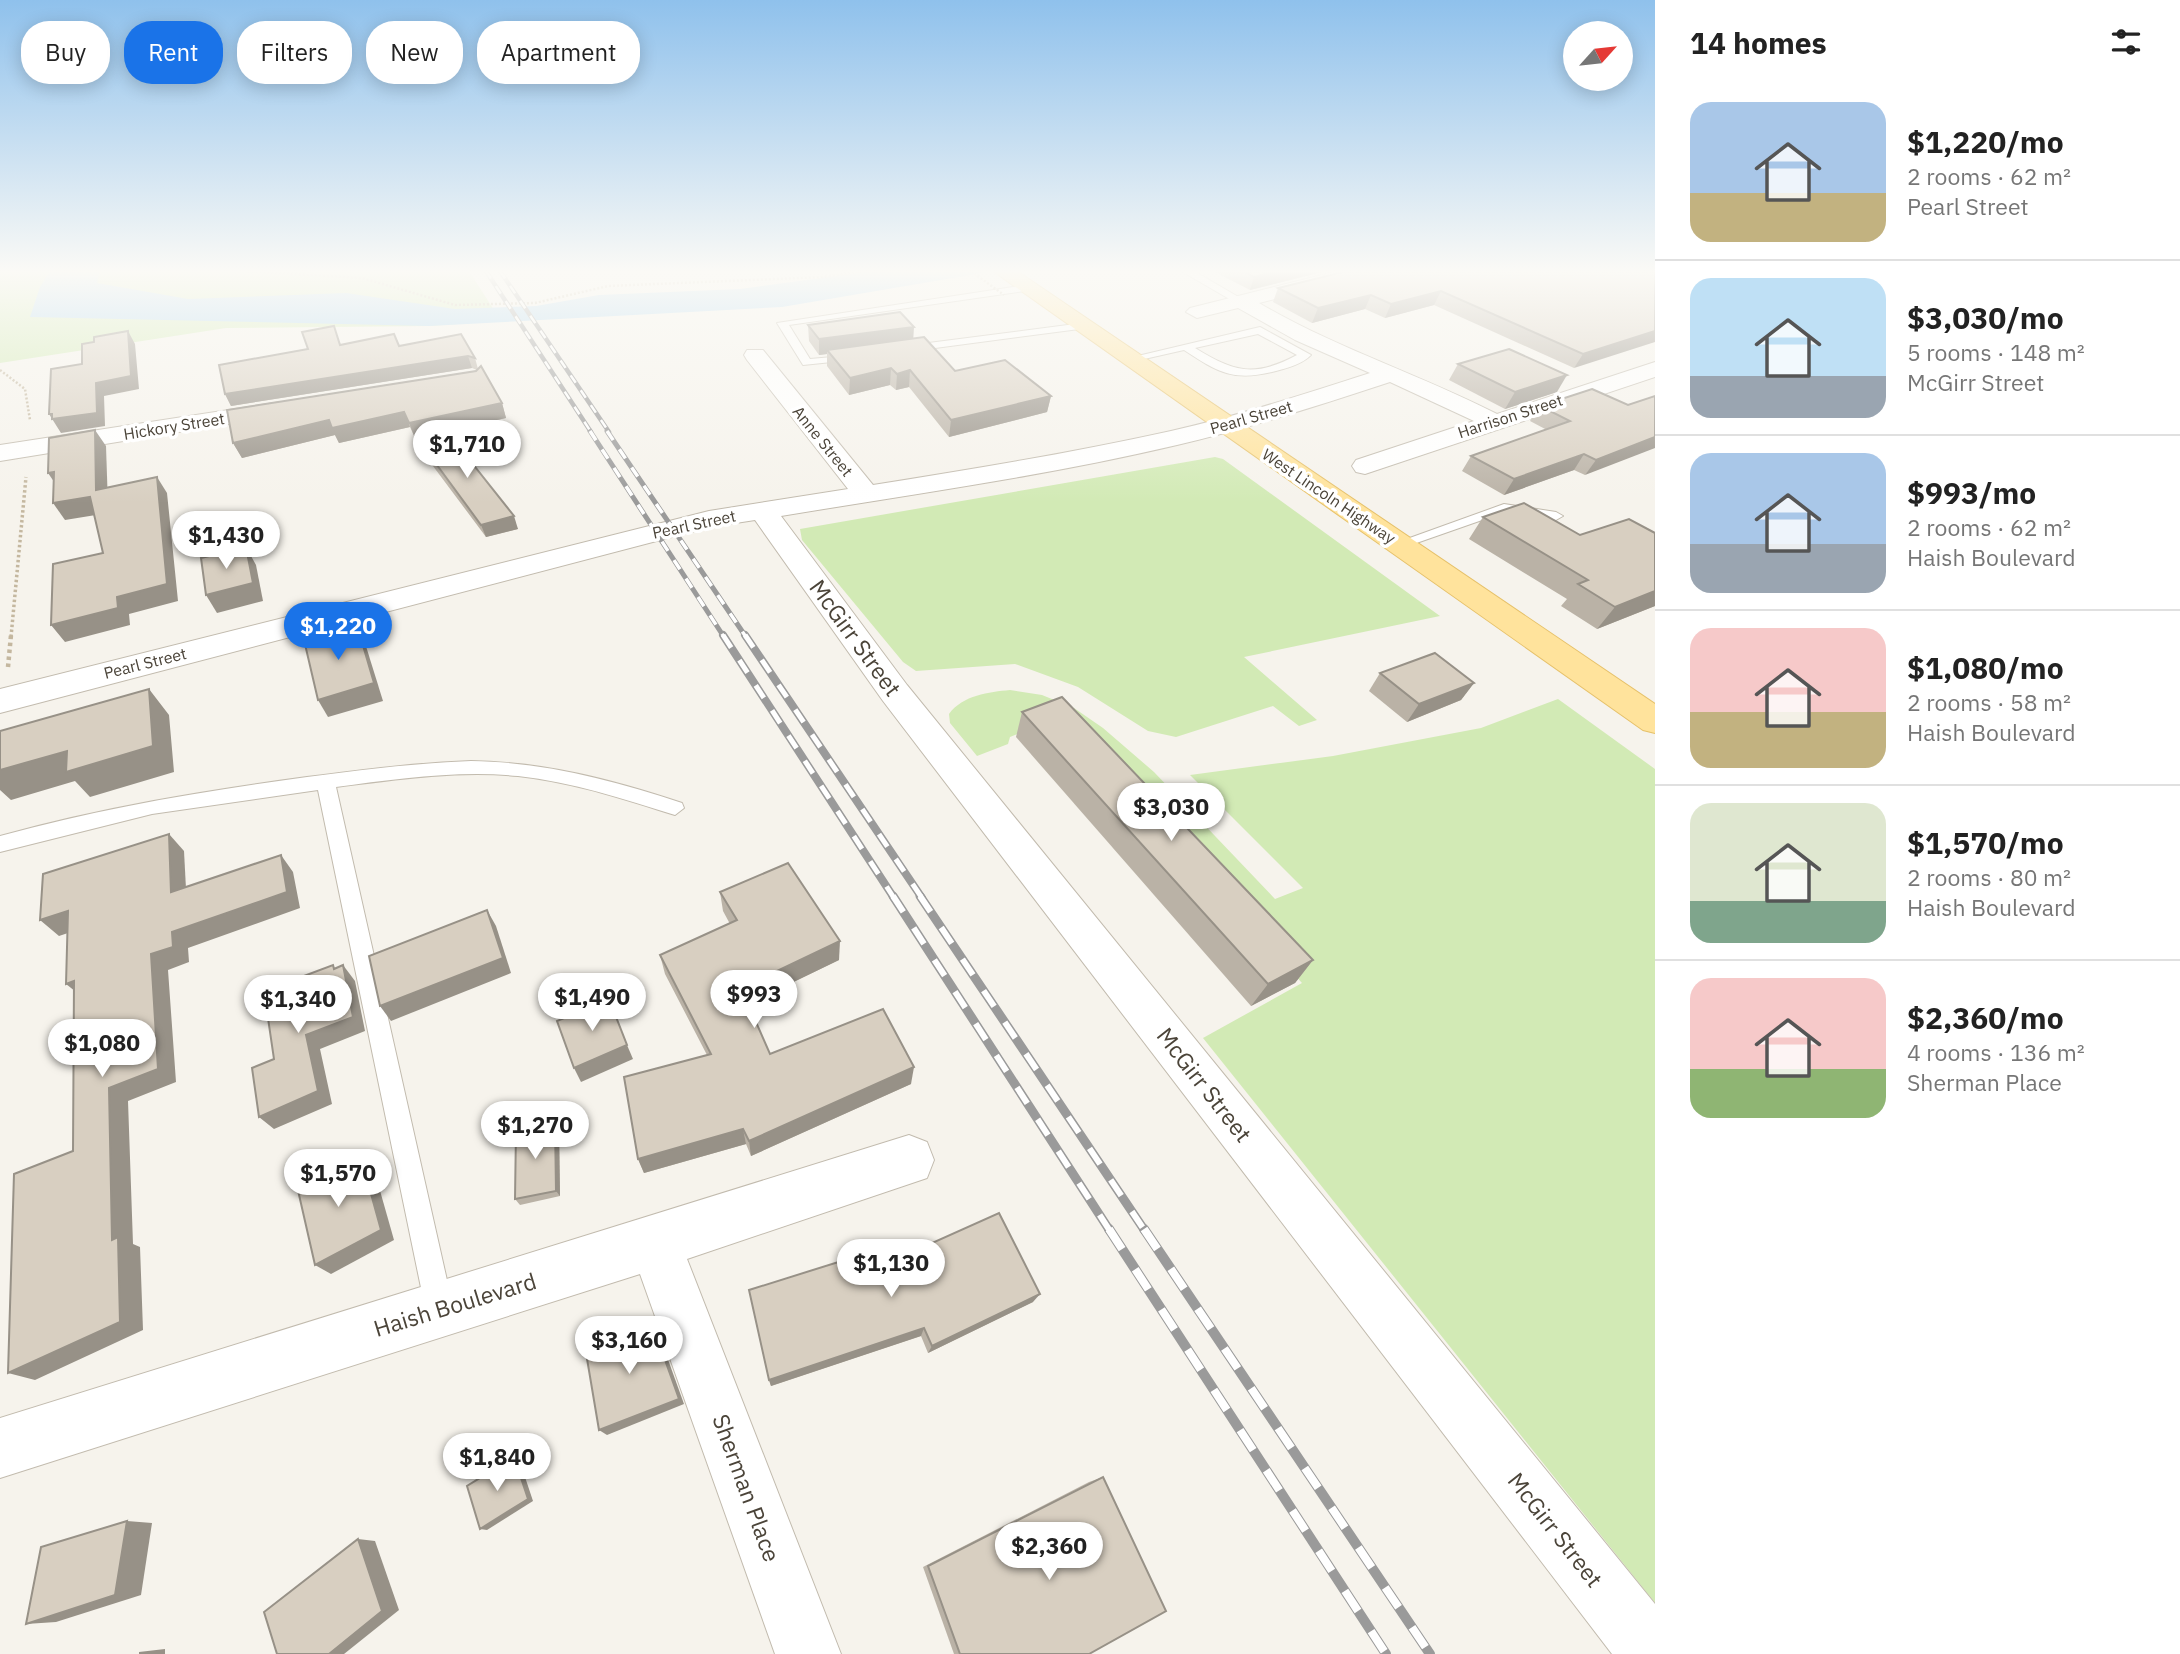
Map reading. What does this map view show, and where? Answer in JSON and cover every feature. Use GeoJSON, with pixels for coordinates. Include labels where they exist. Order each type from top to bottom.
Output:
{"type":"FeatureCollection","features":[{"type":"Feature","properties":{"kind":"main road","name":"West Lincoln Highway"},"geometry":{"type":"LineString","coordinates":[[1115,348],[1651,713]]}},
{"type":"Feature","properties":{"kind":"street"},"geometry":{"type":"LineString","coordinates":[[1329,348],[1394,373],[1493,421]]}},
{"type":"Feature","properties":{"kind":"street","name":"Anne Street"},"geometry":{"type":"LineString","coordinates":[[755,355],[866,494]]}},
{"type":"Feature","properties":{"kind":"street","name":"Harrison Street"},"geometry":{"type":"LineString","coordinates":[[1365,466],[1655,369]]}},
{"type":"Feature","properties":{"kind":"street","name":"Pearl Street"},"geometry":{"type":"LineString","coordinates":[[3,700],[632,537],[709,519],[1040,466],[1226,424],[1394,373]]}},
{"type":"Feature","properties":{"kind":"street","name":"Hickory Street"},"geometry":{"type":"LineString","coordinates":[[0,453],[307,405]]}},
{"type":"Feature","properties":{"kind":"street","name":"McGirr Street"},"geometry":{"type":"LineString","coordinates":[[763,511],[895,693],[1653,1654]]}},
{"type":"Feature","properties":{"kind":"street","name":"Haish Boulevard"},"geometry":{"type":"LineString","coordinates":[[0,1448],[655,1243],[909,1160]]}},
{"type":"Feature","properties":{"kind":"street","name":"Sherman Place"},"geometry":{"type":"LineString","coordinates":[[655,1243],[808,1654]]}},
{"type":"Feature","properties":{"kind":"lane"},"geometry":{"type":"LineString","coordinates":[[798,348],[807,363],[861,355]]}},
{"type":"Feature","properties":{"kind":"lane"},"geometry":{"type":"LineString","coordinates":[[888,352],[917,348]]}},
{"type":"Feature","properties":{"kind":"lane"},"geometry":{"type":"LineString","coordinates":[[1131,359],[1181,348]]}},
{"type":"Feature","properties":{"kind":"lane"},"geometry":{"type":"LineString","coordinates":[[1188,348],[1225,371],[1245,376],[1296,362],[1305,355],[1293,348]]}},
{"type":"Feature","properties":{"kind":"lane"},"geometry":{"type":"LineString","coordinates":[[1400,544],[1504,508],[1556,516]]}},
{"type":"Feature","properties":{"kind":"lane"},"geometry":{"type":"LineString","coordinates":[[0,845],[71,823],[193,798],[377,775],[494,768],[628,791],[675,808]]}},
{"type":"Feature","properties":{"kind":"lane"},"geometry":{"type":"LineString","coordinates":[[326,781],[439,1310]]}},
{"type":"Feature","properties":{"kind":"path"},"geometry":{"type":"LineString","coordinates":[[0,370],[24,384],[30,397],[30,424]]}},
{"type":"Feature","properties":{"kind":"path"},"geometry":{"type":"LineString","coordinates":[[3,700],[28,465]]}},
{"type":"Feature","properties":{"kind":"green space"},"geometry":{"type":"Polygon","coordinates":[[[0,348],[96,348],[0,363],[0,348]]]}},
{"type":"Feature","properties":{"kind":"green space"},"geometry":{"type":"Polygon","coordinates":[[[1215,457],[1223,459],[1440,616],[1244,657],[1317,720],[1299,726],[1273,706],[1176,737],[1148,731],[1078,687],[1015,664],[916,671],[903,662],[802,540],[800,529],[1215,457]]]}},
{"type":"Feature","properties":{"kind":"green space"},"geometry":{"type":"Polygon","coordinates":[[[1010,690],[1042,695],[1074,708],[1103,728],[1154,772],[1275,899],[1303,888],[1190,775],[1333,756],[1481,728],[1558,699],[1655,769],[1655,1603],[1203,1038],[1302,983],[1056,719],[1010,737],[1008,744],[977,756],[950,723],[949,714],[969,699],[985,693],[1010,690]]]}},
{"type":"Feature","properties":{"kind":"building"},"geometry":{"type":"Polygon","coordinates":[[[82,348],[129,348],[131,376],[96,383],[97,413],[52,419],[52,414],[49,414],[51,369],[82,364],[82,348]]]}},
{"type":"Feature","properties":{"kind":"building"},"geometry":{"type":"Polygon","coordinates":[[[469,348],[475,358],[468,356],[225,394],[219,365],[308,349],[469,348]]]}},
{"type":"Feature","properties":{"kind":"building"},"geometry":{"type":"Polygon","coordinates":[[[934,348],[955,371],[1005,360],[1051,396],[951,420],[910,370],[897,374],[891,368],[850,378],[827,350],[934,348]]]}},
{"type":"Feature","properties":{"kind":"building"},"geometry":{"type":"Polygon","coordinates":[[[1570,348],[1601,348],[1583,354],[1570,348]]]}},
{"type":"Feature","properties":{"kind":"building"},"geometry":{"type":"Polygon","coordinates":[[[1509,349],[1567,375],[1515,392],[1458,364],[1509,349]]]}},
{"type":"Feature","properties":{"kind":"building"},"geometry":{"type":"Polygon","coordinates":[[[481,366],[502,403],[409,423],[404,412],[332,428],[329,420],[233,443],[227,410],[476,371],[481,366]]]}},
{"type":"Feature","properties":{"kind":"building"},"geometry":{"type":"Polygon","coordinates":[[[1592,389],[1628,405],[1655,396],[1655,437],[1596,460],[1584,454],[1514,479],[1471,456],[1570,421],[1540,406],[1592,389]]]}},
{"type":"Feature","properties":{"kind":"building"},"geometry":{"type":"Polygon","coordinates":[[[445,429],[514,516],[481,525],[423,446],[445,429]]]}},
{"type":"Feature","properties":{"kind":"building"},"geometry":{"type":"Polygon","coordinates":[[[95,430],[96,490],[157,477],[167,584],[117,597],[118,608],[51,625],[53,564],[103,553],[90,497],[53,503],[54,472],[48,473],[49,438],[95,430]]]}},
{"type":"Feature","properties":{"kind":"building"},"geometry":{"type":"Polygon","coordinates":[[[1524,503],[1580,535],[1629,519],[1655,533],[1655,591],[1615,607],[1578,584],[1588,580],[1483,517],[1524,503]]]}},
{"type":"Feature","properties":{"kind":"building"},"geometry":{"type":"Polygon","coordinates":[[[246,547],[253,583],[206,595],[201,558],[246,547]]]}},
{"type":"Feature","properties":{"kind":"building"},"geometry":{"type":"Polygon","coordinates":[[[357,625],[374,683],[318,700],[304,640],[357,625]]]}},
{"type":"Feature","properties":{"kind":"building"},"geometry":{"type":"Polygon","coordinates":[[[1435,653],[1474,683],[1419,704],[1380,673],[1435,653]]]}},
{"type":"Feature","properties":{"kind":"building"},"geometry":{"type":"Polygon","coordinates":[[[149,689],[153,746],[66,772],[67,751],[0,770],[0,731],[149,689]]]}},
{"type":"Feature","properties":{"kind":"building"},"geometry":{"type":"Polygon","coordinates":[[[1062,697],[1313,960],[1268,984],[1022,712],[1062,697]]]}},
{"type":"Feature","properties":{"kind":"building"},"geometry":{"type":"Polygon","coordinates":[[[169,834],[171,892],[281,855],[287,892],[172,932],[173,947],[151,954],[158,1069],[109,1088],[112,1240],[118,1237],[120,1322],[8,1373],[14,1174],[73,1151],[74,981],[66,984],[68,911],[40,920],[43,874],[169,834]]]}},
{"type":"Feature","properties":{"kind":"building"},"geometry":{"type":"Polygon","coordinates":[[[788,863],[840,941],[741,988],[770,1054],[883,1009],[914,1067],[749,1141],[743,1129],[638,1159],[624,1077],[711,1054],[660,955],[737,920],[720,892],[788,863]]]}},
{"type":"Feature","properties":{"kind":"building"},"geometry":{"type":"Polygon","coordinates":[[[487,910],[503,958],[380,1006],[369,956],[487,910]]]}},
{"type":"Feature","properties":{"kind":"building"},"geometry":{"type":"Polygon","coordinates":[[[333,965],[334,969],[343,965],[353,1017],[306,1035],[318,1091],[259,1117],[252,1068],[274,1059],[264,991],[333,965]]]}},
{"type":"Feature","properties":{"kind":"building"},"geometry":{"type":"Polygon","coordinates":[[[609,999],[627,1045],[574,1068],[557,1021],[609,999]]]}},
{"type":"Feature","properties":{"kind":"building"},"geometry":{"type":"Polygon","coordinates":[[[555,1123],[556,1191],[515,1199],[516,1130],[555,1123]]]}},
{"type":"Feature","properties":{"kind":"building"},"geometry":{"type":"Polygon","coordinates":[[[360,1154],[381,1230],[315,1265],[297,1186],[360,1154]]]}},
{"type":"Feature","properties":{"kind":"building"},"geometry":{"type":"Polygon","coordinates":[[[999,1213],[1040,1294],[932,1346],[924,1328],[769,1380],[749,1290],[848,1259],[854,1278],[999,1213]]]}},
{"type":"Feature","properties":{"kind":"building"},"geometry":{"type":"Polygon","coordinates":[[[651,1321],[679,1399],[599,1430],[585,1347],[651,1321]]]}},
{"type":"Feature","properties":{"kind":"building"},"geometry":{"type":"Polygon","coordinates":[[[514,1457],[528,1499],[480,1529],[467,1486],[514,1457]]]}},
{"type":"Feature","properties":{"kind":"building"},"geometry":{"type":"Polygon","coordinates":[[[1103,1477],[1166,1611],[1089,1654],[960,1654],[928,1566],[1103,1477]]]}},
{"type":"Feature","properties":{"kind":"building"},"geometry":{"type":"Polygon","coordinates":[[[127,1521],[115,1595],[26,1624],[41,1547],[127,1521]]]}},
{"type":"Feature","properties":{"kind":"building"},"geometry":{"type":"Polygon","coordinates":[[[358,1539],[382,1611],[329,1654],[277,1654],[264,1612],[358,1539]]]}},
{"type":"Feature","properties":{"kind":"railway"},"geometry":{"type":"LineString","coordinates":[[536,348],[591,432]]}},
{"type":"Feature","properties":{"kind":"railway"},"geometry":{"type":"LineString","coordinates":[[552,348],[609,432]]}},
{"type":"Feature","properties":{"kind":"railway"},"geometry":{"type":"LineString","coordinates":[[590,431],[724,637]]}},
{"type":"Feature","properties":{"kind":"railway"},"geometry":{"type":"LineString","coordinates":[[607,431],[746,637]]}},
{"type":"Feature","properties":{"kind":"railway"},"geometry":{"type":"LineString","coordinates":[[723,635],[894,898]]}},
{"type":"Feature","properties":{"kind":"railway"},"geometry":{"type":"LineString","coordinates":[[745,635],[922,898]]}},
{"type":"Feature","properties":{"kind":"railway"},"geometry":{"type":"LineString","coordinates":[[893,896],[1110,1231]]}},
{"type":"Feature","properties":{"kind":"railway"},"geometry":{"type":"LineString","coordinates":[[920,896],[1145,1231]]}},
{"type":"Feature","properties":{"kind":"railway"},"geometry":{"type":"LineString","coordinates":[[1109,1229],[1386,1654]]}},
{"type":"Feature","properties":{"kind":"railway"},"geometry":{"type":"LineString","coordinates":[[1144,1229],[1430,1654]]}}]}
